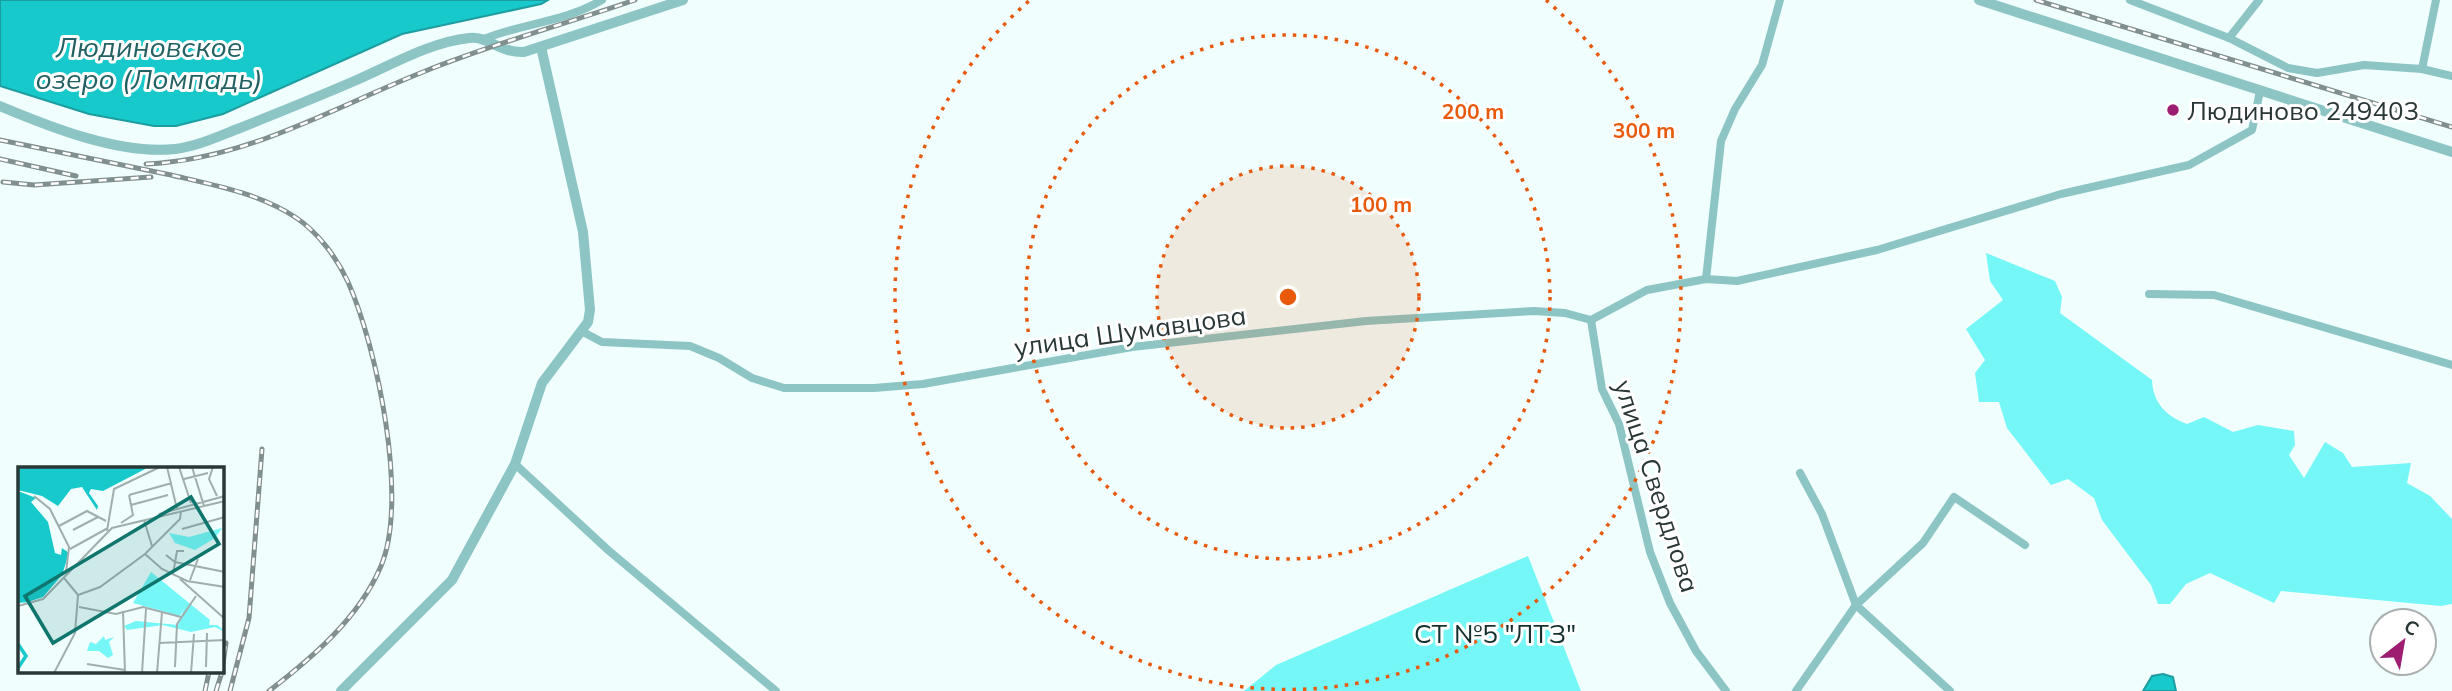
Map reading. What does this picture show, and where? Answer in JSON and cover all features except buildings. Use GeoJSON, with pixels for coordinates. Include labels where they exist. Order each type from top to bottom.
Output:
{"type":"FeatureCollection","features":[{"type":"Feature","properties":{"kind":"street"},"geometry":{"type":"LineString","coordinates":[[484,39],[504,31],[564,18],[602,0]]}},
{"type":"Feature","properties":{"kind":"street"},"geometry":{"type":"LineString","coordinates":[[0,106],[64,133],[151,150],[176,149],[199,144],[293,108],[436,46],[472,38],[484,39],[508,52],[541,47],[683,0]]}},
{"type":"Feature","properties":{"kind":"street"},"geometry":{"type":"LineString","coordinates":[[1706,279],[1721,141],[1735,109],[1762,65],[1780,0]]}},
{"type":"Feature","properties":{"kind":"street"},"geometry":{"type":"LineString","coordinates":[[1979,0],[2452,152]]}},
{"type":"Feature","properties":{"kind":"street"},"geometry":{"type":"LineString","coordinates":[[2130,0],[2229,38],[2288,68],[2317,73],[2364,65],[2422,69],[2452,76]]}},
{"type":"Feature","properties":{"kind":"street"},"geometry":{"type":"LineString","coordinates":[[2229,38],[2259,0]]}},
{"type":"Feature","properties":{"kind":"street"},"geometry":{"type":"LineString","coordinates":[[2422,69],[2436,0]]}},
{"type":"Feature","properties":{"kind":"street"},"geometry":{"type":"LineString","coordinates":[[341,691],[452,580],[467,558],[477,532],[500,496],[515,464],[542,383],[583,332],[590,310],[583,232],[541,47]]}},
{"type":"Feature","properties":{"kind":"street"},"geometry":{"type":"LineString","coordinates":[[1591,320],[1647,290],[1706,279],[1737,281],[1877,250],[2061,194],[2189,165],[2252,130],[2260,91]]}},
{"type":"Feature","properties":{"kind":"street"},"geometry":{"type":"LineString","coordinates":[[2149,294],[2214,295],[2452,365]]}},
{"type":"Feature","properties":{"kind":"street","name":"улица Шумавцова"},"geometry":{"type":"LineString","coordinates":[[583,332],[602,341],[690,346],[719,358],[752,378],[784,388],[874,388],[950,380],[1132,347],[1366,321],[1534,311],[1565,313],[1591,320]]}},
{"type":"Feature","properties":{"kind":"street","name":"улица Свердлова"},"geometry":{"type":"LineString","coordinates":[[1591,320],[1602,389],[1619,424],[1650,552],[1670,603],[1696,651],[1726,691]]}},
{"type":"Feature","properties":{"kind":"street"},"geometry":{"type":"LineString","coordinates":[[515,464],[608,550],[776,691]]}},
{"type":"Feature","properties":{"kind":"street"},"geometry":{"type":"LineString","coordinates":[[1800,473],[1822,513],[1856,605],[1950,691]]}},
{"type":"Feature","properties":{"kind":"street"},"geometry":{"type":"LineString","coordinates":[[1796,691],[1856,605],[1923,543],[1954,497],[2025,545]]}},
{"type":"Feature","properties":{"kind":"green space"},"geometry":{"type":"Polygon","coordinates":[[[1986,253],[2055,281],[2062,297],[2060,313],[2152,380],[2155,395],[2162,408],[2180,421],[2187,424],[2204,417],[2233,432],[2258,425],[2294,431],[2295,445],[2289,455],[2304,478],[2325,442],[2343,453],[2352,467],[2411,463],[2407,483],[2430,496],[2452,519],[2452,604],[2441,606],[2281,591],[2274,603],[2210,573],[2186,584],[2170,604],[2158,604],[2151,585],[2102,520],[2094,498],[2068,479],[2051,485],[2007,428],[1999,402],[1979,402],[1975,373],[1985,360],[1966,329],[2003,300],[1990,281],[1986,253]]]}},
{"type":"Feature","properties":{"kind":"green space","name":"СТ №5 \"ЛТЗ\""},"geometry":{"type":"Polygon","coordinates":[[[1528,556],[1581,691],[1244,691],[1276,665],[1528,556]]]}},
{"type":"Feature","properties":{"kind":"water","name":"Людиновское озеро (Ломпадь)"},"geometry":{"type":"Polygon","coordinates":[[[0,0],[548,0],[541,4],[402,34],[223,114],[176,126],[154,126],[89,114],[0,86],[0,0]]]}},
{"type":"Feature","properties":{"kind":"water"},"geometry":{"type":"Polygon","coordinates":[[[2163,674],[2173,677],[2176,691],[2143,691],[2152,676],[2163,674]]]}},
{"type":"Feature","properties":{"kind":"railway"},"geometry":{"type":"LineString","coordinates":[[146,164],[183,160],[254,143],[449,62],[635,0]]}},
{"type":"Feature","properties":{"kind":"railway"},"geometry":{"type":"LineString","coordinates":[[2036,0],[2452,127]]}},
{"type":"Feature","properties":{"kind":"railway"},"geometry":{"type":"LineString","coordinates":[[0,140],[203,182],[266,202],[295,217],[311,230],[332,255],[348,282],[369,345],[386,424],[391,464],[389,538],[381,566],[360,603],[318,650],[269,691]]}},
{"type":"Feature","properties":{"kind":"railway"},"geometry":{"type":"LineString","coordinates":[[0,159],[76,176]]}},
{"type":"Feature","properties":{"kind":"railway"},"geometry":{"type":"LineString","coordinates":[[3,182],[34,185],[151,177]]}},
{"type":"Feature","properties":{"kind":"railway"},"geometry":{"type":"LineString","coordinates":[[230,691],[249,618],[262,449]]}},
{"type":"Feature","properties":{"kind":"railway"},"geometry":{"type":"LineString","coordinates":[[224,656],[226,643]]}},
{"type":"Feature","properties":{"kind":"railway"},"geometry":{"type":"LineString","coordinates":[[205,691],[209,674]]}},
{"type":"Feature","properties":{"kind":"railway"},"geometry":{"type":"LineString","coordinates":[[216,691],[221,674]]}},
{"type":"Feature","properties":{"kind":"place","name":"Людиново 249403"},"geometry":{"type":"Point","coordinates":[2173,110]}}]}
